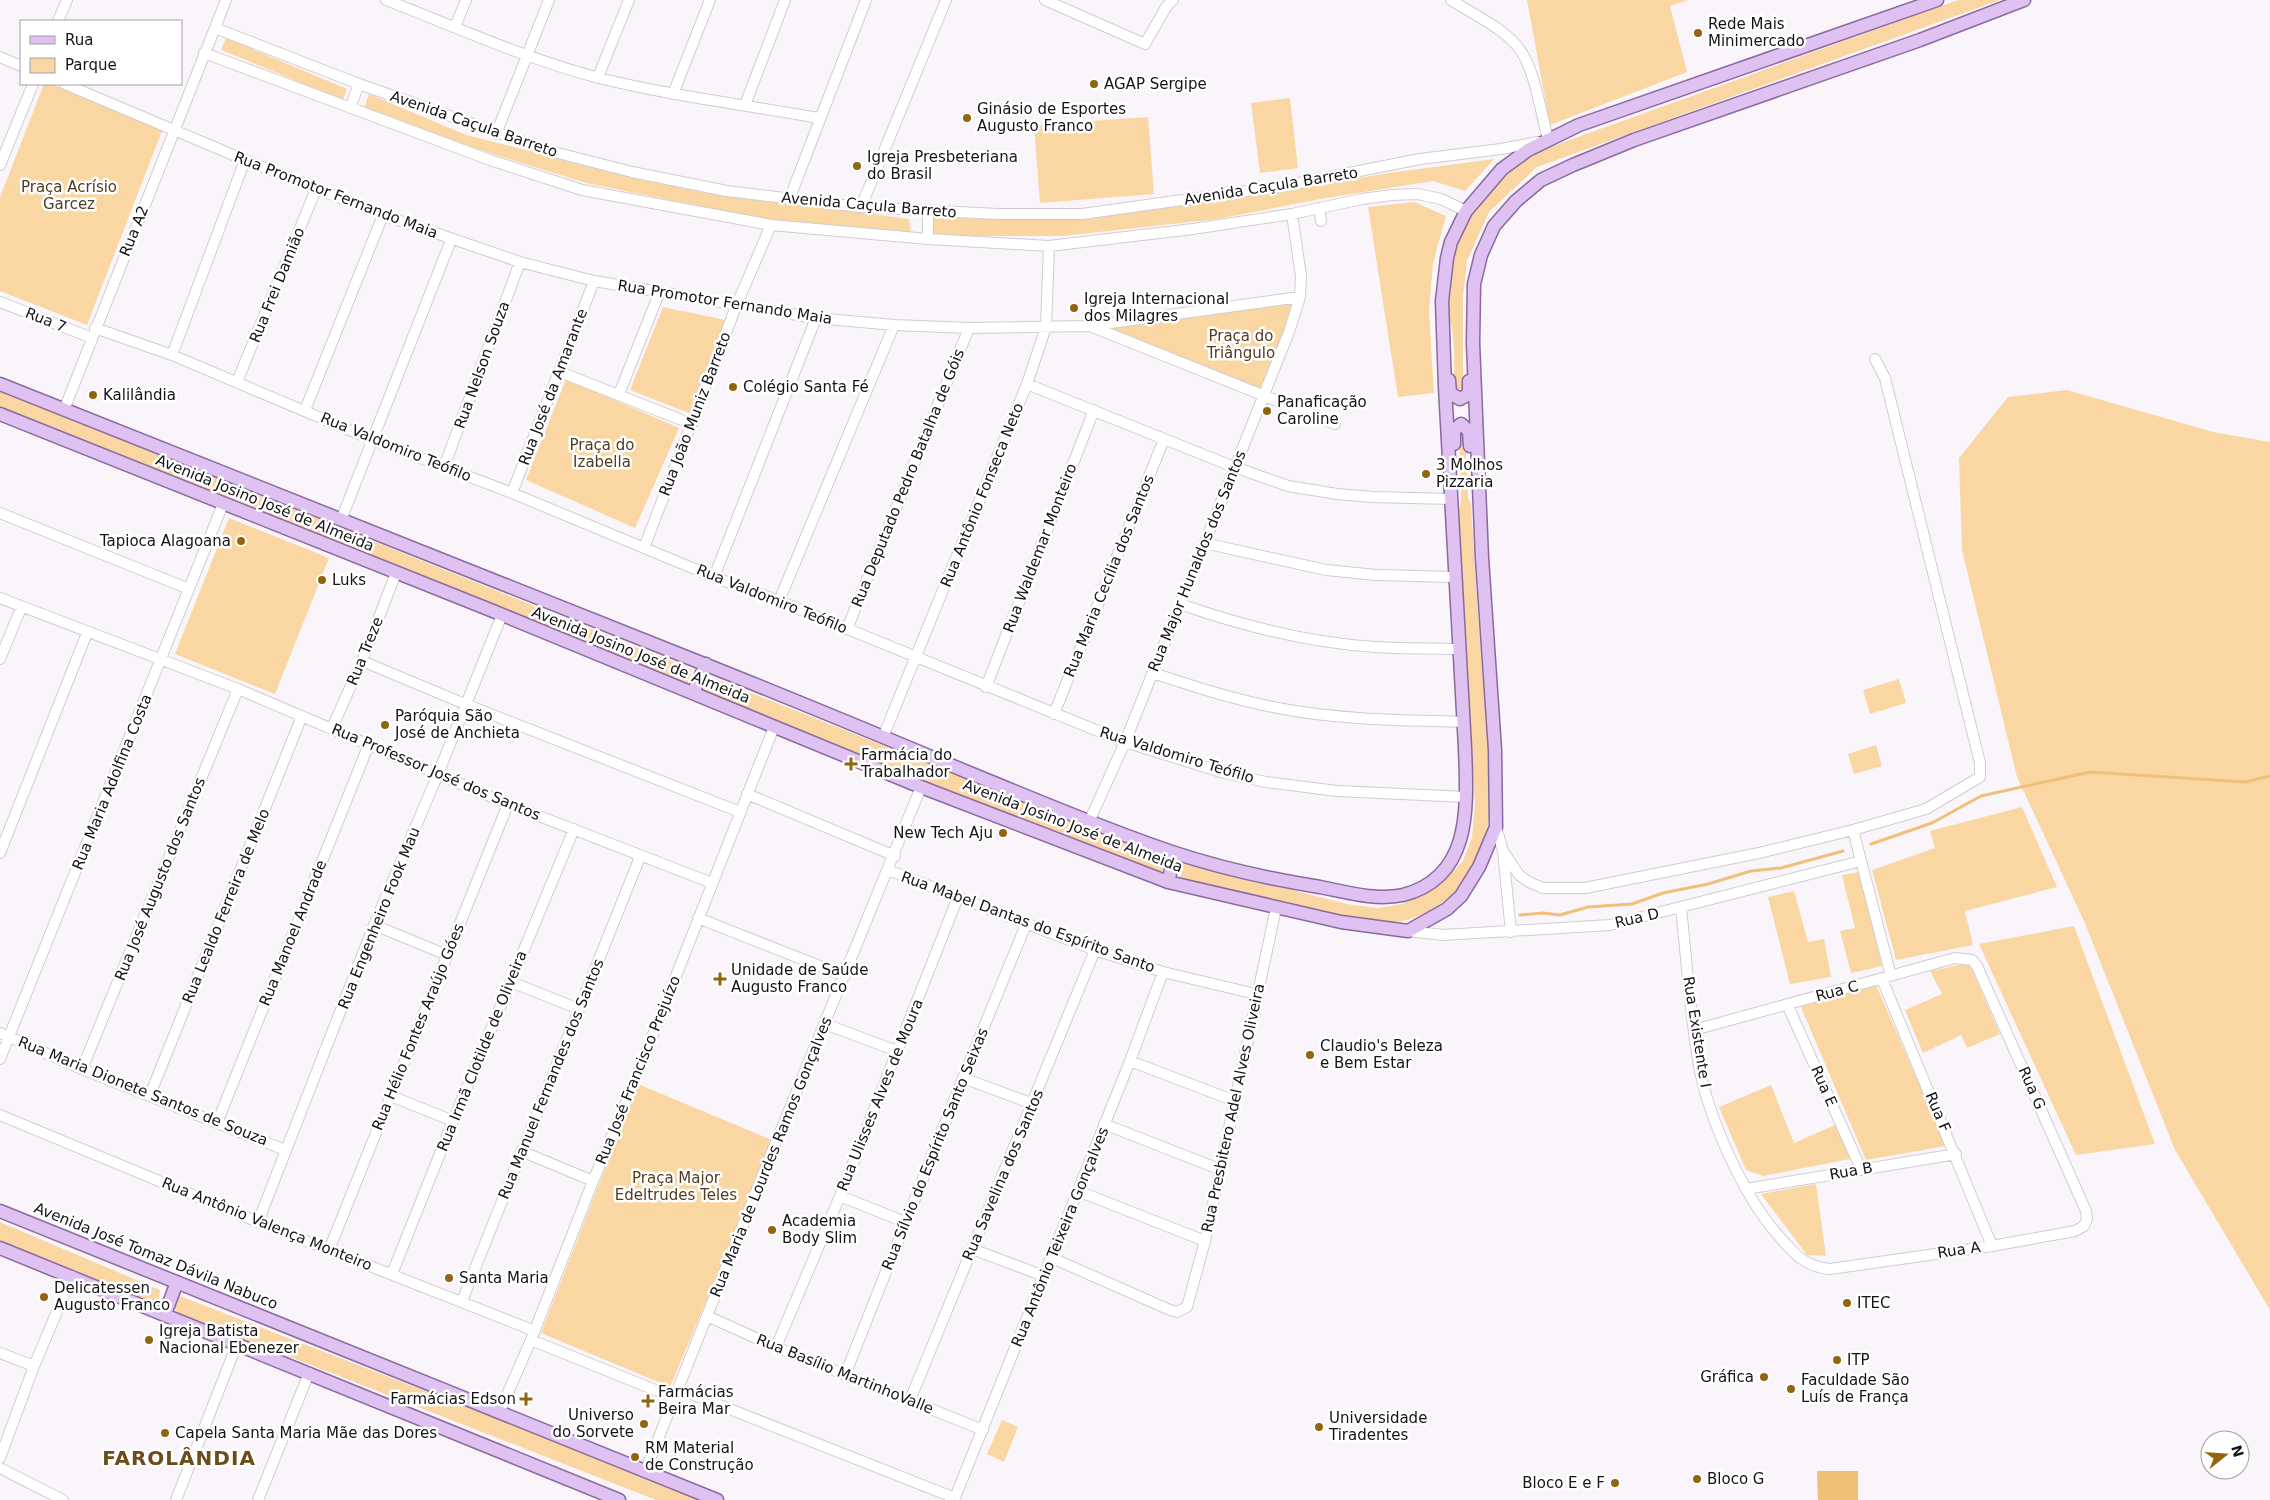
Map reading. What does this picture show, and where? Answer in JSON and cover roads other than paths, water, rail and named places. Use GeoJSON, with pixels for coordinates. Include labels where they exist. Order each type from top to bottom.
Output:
{"type":"FeatureCollection","features":[{"type":"Feature","properties":{"kind":"main road"},"geometry":{"type":"LineString","coordinates":[[1451,499],[1442,301],[1447,258],[1451,242],[1466,211],[1502,169],[1528,150],[1579,125],[1938,0]]}},
{"type":"Feature","properties":{"kind":"main road"},"geometry":{"type":"LineString","coordinates":[[1408,931],[1447,909],[1461,896],[1480,867],[1496,827],[1495,750],[1482,558],[1473,318],[1474,284],[1481,256],[1494,226],[1516,201],[1540,180],[1634,140],[1920,40],[2024,0]]}},
{"type":"Feature","properties":{"kind":"main road"},"geometry":{"type":"LineString","coordinates":[[1443,329],[1448,345],[1450,393],[1460,399],[1469,394],[1468,334],[1473,318]]}},
{"type":"Feature","properties":{"kind":"main road","name":"Avenida Josino José de Almeida"},"geometry":{"type":"LineString","coordinates":[[0,384],[706,664],[1089,822],[1175,853],[1275,879],[1375,897],[1400,896],[1424,888],[1442,873],[1456,853],[1464,826],[1466,798],[1464,722],[1451,499]]}},
{"type":"Feature","properties":{"kind":"main road","name":"Avenida Josino José de Almeida"},"geometry":{"type":"LineString","coordinates":[[0,414],[502,615],[921,787],[1168,882],[1341,922],[1408,931]]}},
{"type":"Feature","properties":{"kind":"main road"},"geometry":{"type":"LineString","coordinates":[[1451,499],[1455,482],[1454,430],[1461,424],[1469,431],[1472,487],[1480,499]]}},
{"type":"Feature","properties":{"kind":"main road"},"geometry":{"type":"LineString","coordinates":[[693,693],[706,664]]}},
{"type":"Feature","properties":{"kind":"main road"},"geometry":{"type":"LineString","coordinates":[[1168,882],[1175,853]]}},
{"type":"Feature","properties":{"kind":"main road","name":"Avenida José Tomaz Dávila Nabuco"},"geometry":{"type":"LineString","coordinates":[[0,1211],[717,1500]]}},
{"type":"Feature","properties":{"kind":"main road"},"geometry":{"type":"LineString","coordinates":[[0,1248],[619,1500]]}},
{"type":"Feature","properties":{"kind":"main road"},"geometry":{"type":"LineString","coordinates":[[166,1314],[177,1282]]}},
{"type":"Feature","properties":{"kind":"street"},"geometry":{"type":"LineString","coordinates":[[58,20],[67,0]]}},
{"type":"Feature","properties":{"kind":"street","name":"Rua A2"},"geometry":{"type":"LineString","coordinates":[[64,410],[226,0]]}},
{"type":"Feature","properties":{"kind":"street"},"geometry":{"type":"LineString","coordinates":[[386,0],[527,55],[598,77],[673,94],[819,118]]}},
{"type":"Feature","properties":{"kind":"street"},"geometry":{"type":"LineString","coordinates":[[455,27],[466,0]]}},
{"type":"Feature","properties":{"kind":"street"},"geometry":{"type":"LineString","coordinates":[[496,134],[550,0]]}},
{"type":"Feature","properties":{"kind":"street"},"geometry":{"type":"LineString","coordinates":[[598,77],[629,0]]}},
{"type":"Feature","properties":{"kind":"street"},"geometry":{"type":"LineString","coordinates":[[673,94],[710,0]]}},
{"type":"Feature","properties":{"kind":"street"},"geometry":{"type":"LineString","coordinates":[[745,105],[785,0]]}},
{"type":"Feature","properties":{"kind":"street"},"geometry":{"type":"LineString","coordinates":[[789,200],[866,0]]}},
{"type":"Feature","properties":{"kind":"street"},"geometry":{"type":"LineString","coordinates":[[861,207],[946,0]]}},
{"type":"Feature","properties":{"kind":"street"},"geometry":{"type":"LineString","coordinates":[[1045,0],[1145,44],[1166,7],[1173,0]]}},
{"type":"Feature","properties":{"kind":"street"},"geometry":{"type":"LineString","coordinates":[[1451,0],[1512,40],[1521,50],[1528,65],[1546,140]]}},
{"type":"Feature","properties":{"kind":"street","name":"Avenida Caçula Barreto"},"geometry":{"type":"LineString","coordinates":[[215,28],[359,84],[496,134],[550,151],[632,172],[727,191],[789,200],[861,207],[998,214],[1091,213],[1283,186],[1420,159],[1501,149],[1546,140]]}},
{"type":"Feature","properties":{"kind":"street","name":"Avenida Caçula Barreto"},"geometry":{"type":"LineString","coordinates":[[204,53],[490,160],[582,190],[771,225],[928,240],[1049,246],[1193,230],[1292,214],[1372,197],[1418,194],[1442,199],[1466,211]]}},
{"type":"Feature","properties":{"kind":"street"},"geometry":{"type":"LineString","coordinates":[[0,57],[20,66]]}},
{"type":"Feature","properties":{"kind":"street"},"geometry":{"type":"LineString","coordinates":[[350,108],[359,84]]}},
{"type":"Feature","properties":{"kind":"street"},"geometry":{"type":"LineString","coordinates":[[0,165],[33,85]]}},
{"type":"Feature","properties":{"kind":"street","name":"Rua Promotor Fernando Maia"},"geometry":{"type":"LineString","coordinates":[[67,85],[245,160],[383,215],[451,240],[520,262],[594,281],[816,318],[894,325],[969,328],[1089,326],[1300,297]]}},
{"type":"Feature","properties":{"kind":"street"},"geometry":{"type":"LineString","coordinates":[[172,355],[245,160]]}},
{"type":"Feature","properties":{"kind":"street","name":"Rua Frei Damião"},"geometry":{"type":"LineString","coordinates":[[237,382],[316,189]]}},
{"type":"Feature","properties":{"kind":"street"},"geometry":{"type":"LineString","coordinates":[[1320,208],[1321,221]]}},
{"type":"Feature","properties":{"kind":"street"},"geometry":{"type":"LineString","coordinates":[[928,211],[928,240]]}},
{"type":"Feature","properties":{"kind":"street","name":"Rua Major Hunaldos dos Santos"},"geometry":{"type":"LineString","coordinates":[[1089,822],[1125,742],[1289,332],[1300,297],[1301,276],[1292,214]]}},
{"type":"Feature","properties":{"kind":"street"},"geometry":{"type":"LineString","coordinates":[[305,410],[383,215]]}},
{"type":"Feature","properties":{"kind":"street","name":"Rua João Muniz Barreto"},"geometry":{"type":"LineString","coordinates":[[644,548],[737,304],[771,225]]}},
{"type":"Feature","properties":{"kind":"street"},"geometry":{"type":"LineString","coordinates":[[341,520],[451,240]]}},
{"type":"Feature","properties":{"kind":"street","name":"Rua Antônio Fonseca Neto"},"geometry":{"type":"LineString","coordinates":[[883,737],[1027,384],[1046,327],[1049,246]]}},
{"type":"Feature","properties":{"kind":"street","name":"Rua Nelson Souza"},"geometry":{"type":"LineString","coordinates":[[444,467],[520,262]]}},
{"type":"Feature","properties":{"kind":"street","name":"Rua José da Amarante"},"geometry":{"type":"LineString","coordinates":[[512,492],[594,281]]}},
{"type":"Feature","properties":{"kind":"street"},"geometry":{"type":"LineString","coordinates":[[619,394],[660,291]]}},
{"type":"Feature","properties":{"kind":"street","name":"Rua 7"},"geometry":{"type":"LineString","coordinates":[[0,302],[93,333]]}},
{"type":"Feature","properties":{"kind":"street"},"geometry":{"type":"LineString","coordinates":[[714,577],[816,318]]}},
{"type":"Feature","properties":{"kind":"street"},"geometry":{"type":"LineString","coordinates":[[779,601],[894,325]]}},
{"type":"Feature","properties":{"kind":"street"},"geometry":{"type":"LineString","coordinates":[[1089,326],[1262,397],[1334,424]]}},
{"type":"Feature","properties":{"kind":"street","name":"Rua Deputado Pedro Batalha de Góis"},"geometry":{"type":"LineString","coordinates":[[847,629],[969,328]]}},
{"type":"Feature","properties":{"kind":"street","name":"Rua Valdomiro Teófilo"},"geometry":{"type":"LineString","coordinates":[[93,333],[172,355],[373,440],[512,492],[714,577],[779,601],[986,687],[1125,742],[1224,773],[1266,782],[1337,791],[1466,798]]}},
{"type":"Feature","properties":{"kind":"street"},"geometry":{"type":"LineString","coordinates":[[1503,851],[1519,875],[1529,882],[1543,888],[1585,888],[1759,853],[1853,830],[1926,809],[1980,777],[1980,763],[1885,378],[1874,359]]}},
{"type":"Feature","properties":{"kind":"street"},"geometry":{"type":"LineString","coordinates":[[560,372],[692,424]]}},
{"type":"Feature","properties":{"kind":"street"},"geometry":{"type":"LineString","coordinates":[[1027,384],[1288,486],[1336,494],[1451,499]]}},
{"type":"Feature","properties":{"kind":"street","name":"Rua Waldemar Monteiro"},"geometry":{"type":"LineString","coordinates":[[986,687],[1094,410]]}},
{"type":"Feature","properties":{"kind":"street","name":"Rua Maria Cecília dos Santos"},"geometry":{"type":"LineString","coordinates":[[1054,714],[1164,439]]}},
{"type":"Feature","properties":{"kind":"street","name":"Rua Maria Adolfina Costa"},"geometry":{"type":"LineString","coordinates":[[0,1059],[4,1034],[161,659],[222,504]]}},
{"type":"Feature","properties":{"kind":"street"},"geometry":{"type":"LineString","coordinates":[[0,513],[189,589]]}},
{"type":"Feature","properties":{"kind":"street"},"geometry":{"type":"LineString","coordinates":[[1204,543],[1326,570],[1376,575],[1456,577]]}},
{"type":"Feature","properties":{"kind":"street","name":"Rua Treze"},"geometry":{"type":"LineString","coordinates":[[332,728],[362,661],[396,573]]}},
{"type":"Feature","properties":{"kind":"street","name":"Rua Professor José dos Santos"},"geometry":{"type":"LineString","coordinates":[[0,598],[21,608],[238,689],[508,804],[640,857],[712,883]]}},
{"type":"Feature","properties":{"kind":"street"},"geometry":{"type":"LineString","coordinates":[[1180,604],[1232,622],[1306,639],[1374,647],[1460,649]]}},
{"type":"Feature","properties":{"kind":"street"},"geometry":{"type":"LineString","coordinates":[[0,659],[21,608]]}},
{"type":"Feature","properties":{"kind":"street","name":"Rua Engenheiro Fook Mau"},"geometry":{"type":"LineString","coordinates":[[258,1222],[374,926],[502,615]]}},
{"type":"Feature","properties":{"kind":"street"},"geometry":{"type":"LineString","coordinates":[[0,853],[87,633]]}},
{"type":"Feature","properties":{"kind":"street"},"geometry":{"type":"LineString","coordinates":[[362,661],[465,704],[740,812]]}},
{"type":"Feature","properties":{"kind":"street"},"geometry":{"type":"LineString","coordinates":[[1153,672],[1216,694],[1288,710],[1348,718],[1464,722]]}},
{"type":"Feature","properties":{"kind":"street","name":"Rua José Augusto dos Santos"},"geometry":{"type":"LineString","coordinates":[[82,1069],[238,689]]}},
{"type":"Feature","properties":{"kind":"street","name":"Rua Lealdo Ferreira de Melo"},"geometry":{"type":"LineString","coordinates":[[150,1096],[302,716]]}},
{"type":"Feature","properties":{"kind":"street","name":"Rua José Francisco Prejuízo"},"geometry":{"type":"LineString","coordinates":[[499,1413],[533,1335],[774,727]]}},
{"type":"Feature","properties":{"kind":"street","name":"Rua Manoel Andrade"},"geometry":{"type":"LineString","coordinates":[[217,1123],[369,744]]}},
{"type":"Feature","properties":{"kind":"street","name":"Rua Maria de Lourdes Ramos Gonçalves"},"geometry":{"type":"LineString","coordinates":[[645,1472],[825,1024],[895,856],[921,787]]}},
{"type":"Feature","properties":{"kind":"street"},"geometry":{"type":"LineString","coordinates":[[747,794],[895,856]]}},
{"type":"Feature","properties":{"kind":"street","name":"Rua Hélio Fontes Araújo Góes"},"geometry":{"type":"LineString","coordinates":[[328,1250],[508,804]]}},
{"type":"Feature","properties":{"kind":"street"},"geometry":{"type":"LineString","coordinates":[[1496,827],[1503,851],[1511,932]]}},
{"type":"Feature","properties":{"kind":"street","name":"Rua Irmã Clotilde de Oliveira"},"geometry":{"type":"LineString","coordinates":[[392,1274],[574,829]]}},
{"type":"Feature","properties":{"kind":"street","name":"Rua F"},"geometry":{"type":"LineString","coordinates":[[1853,830],[1886,978],[1992,1246]]}},
{"type":"Feature","properties":{"kind":"street","name":"Rua Manuel Fernandes dos Santos"},"geometry":{"type":"LineString","coordinates":[[462,1301],[640,857]]}},
{"type":"Feature","properties":{"kind":"street","name":"Rua D"},"geometry":{"type":"LineString","coordinates":[[1408,931],[1444,935],[1610,925],[1861,862]]}},
{"type":"Feature","properties":{"kind":"street","name":"Rua Mabel Dantas do Espírito Santo"},"geometry":{"type":"LineString","coordinates":[[888,870],[1027,922],[1095,950],[1163,972],[1256,994]]}},
{"type":"Feature","properties":{"kind":"street","name":"Rua Ulisses Alves de Moura"},"geometry":{"type":"LineString","coordinates":[[776,1347],[840,1196],[958,897]]}},
{"type":"Feature","properties":{"kind":"street","name":"Rua Presbitero Adel Alves Oliveira"},"geometry":{"type":"LineString","coordinates":[[1052,1258],[1170,1310],[1177,1312],[1186,1308],[1204,1242],[1276,908]]}},
{"type":"Feature","properties":{"kind":"street","name":"Rua Existente I"},"geometry":{"type":"LineString","coordinates":[[1681,908],[1700,1072],[1714,1120],[1746,1189],[1764,1220],[1790,1250],[1803,1262],[1816,1268]]}},
{"type":"Feature","properties":{"kind":"street"},"geometry":{"type":"LineString","coordinates":[[698,918],[845,976]]}},
{"type":"Feature","properties":{"kind":"street","name":"Rua Sílvio do Espírito Santo Seixas"},"geometry":{"type":"LineString","coordinates":[[845,1375],[1027,922]]}},
{"type":"Feature","properties":{"kind":"street"},"geometry":{"type":"LineString","coordinates":[[374,926],[447,955]]}},
{"type":"Feature","properties":{"kind":"street","name":"Rua Savelina dos Santos"},"geometry":{"type":"LineString","coordinates":[[910,1400],[1095,950]]}},
{"type":"Feature","properties":{"kind":"street","name":"Rua C"},"geometry":{"type":"LineString","coordinates":[[1694,1030],[1955,958],[1972,960],[1977,966]]}},
{"type":"Feature","properties":{"kind":"street","name":"Rua G"},"geometry":{"type":"LineString","coordinates":[[1977,966],[2086,1211]]}},
{"type":"Feature","properties":{"kind":"street","name":"Rua Antônio Teixeira Gonçalves"},"geometry":{"type":"LineString","coordinates":[[955,1499],[1130,1061],[1163,972]]}},
{"type":"Feature","properties":{"kind":"street"},"geometry":{"type":"LineString","coordinates":[[511,982],[579,1010]]}},
{"type":"Feature","properties":{"kind":"street","name":"Rua E"},"geometry":{"type":"LineString","coordinates":[[1787,1004],[1861,1169]]}},
{"type":"Feature","properties":{"kind":"street"},"geometry":{"type":"LineString","coordinates":[[825,1024],[897,1051]]}},
{"type":"Feature","properties":{"kind":"street","name":"Rua Maria Dionete Santos de Souza"},"geometry":{"type":"LineString","coordinates":[[4,1034],[82,1069],[285,1150]]}},
{"type":"Feature","properties":{"kind":"street"},"geometry":{"type":"LineString","coordinates":[[1130,1061],[1235,1101]]}},
{"type":"Feature","properties":{"kind":"street"},"geometry":{"type":"LineString","coordinates":[[963,1078],[1032,1104]]}},
{"type":"Feature","properties":{"kind":"street"},"geometry":{"type":"LineString","coordinates":[[391,1096],[453,1121]]}},
{"type":"Feature","properties":{"kind":"street","name":"Rua Antônio Valença Monteiro"},"geometry":{"type":"LineString","coordinates":[[0,1115],[258,1222],[462,1301],[533,1335],[677,1394],[955,1499]]}},
{"type":"Feature","properties":{"kind":"street"},"geometry":{"type":"LineString","coordinates":[[1104,1124],[1219,1169]]}},
{"type":"Feature","properties":{"kind":"street"},"geometry":{"type":"LineString","coordinates":[[522,1151],[593,1181]]}},
{"type":"Feature","properties":{"kind":"street","name":"Rua B"},"geometry":{"type":"LineString","coordinates":[[1746,1189],[1956,1154]]}},
{"type":"Feature","properties":{"kind":"street"},"geometry":{"type":"LineString","coordinates":[[1078,1191],[1204,1242]]}},
{"type":"Feature","properties":{"kind":"street"},"geometry":{"type":"LineString","coordinates":[[840,1196],[905,1222]]}},
{"type":"Feature","properties":{"kind":"street","name":"Rua A"},"geometry":{"type":"LineString","coordinates":[[1816,1268],[1830,1269],[1992,1246],[2075,1231],[2084,1226],[2087,1219],[2086,1211]]}},
{"type":"Feature","properties":{"kind":"street"},"geometry":{"type":"LineString","coordinates":[[972,1249],[1044,1276]]}},
{"type":"Feature","properties":{"kind":"street"},"geometry":{"type":"LineString","coordinates":[[0,1458],[34,1366],[72,1276]]}},
{"type":"Feature","properties":{"kind":"street","name":"Rua Basílio MartinhoValle"},"geometry":{"type":"LineString","coordinates":[[707,1316],[776,1347],[983,1430]]}},
{"type":"Feature","properties":{"kind":"street"},"geometry":{"type":"LineString","coordinates":[[176,1500],[237,1344]]}},
{"type":"Feature","properties":{"kind":"street"},"geometry":{"type":"LineString","coordinates":[[0,1353],[34,1366]]}},
{"type":"Feature","properties":{"kind":"street"},"geometry":{"type":"LineString","coordinates":[[258,1500],[309,1373]]}},
{"type":"Feature","properties":{"kind":"street"},"geometry":{"type":"LineString","coordinates":[[0,1468],[63,1500]]}},
{"type":"Feature","properties":{"kind":"waterway"},"geometry":{"type":"LineString","coordinates":[[1871,844],[1932,823],[1981,796],[2090,772],[2245,782],[2270,776]]}},
{"type":"Feature","properties":{"kind":"waterway"},"geometry":{"type":"LineString","coordinates":[[1520,915],[1543,913],[1560,915],[1588,907],[1632,904],[1663,893],[1708,884],[1751,871],[1781,868],[1843,851]]}},
{"type":"Feature","properties":{"kind":"place","name":"Rede Mais Minimercado"},"geometry":{"type":"Point","coordinates":[1698,33]}},
{"type":"Feature","properties":{"kind":"place","name":"AGAP Sergipe"},"geometry":{"type":"Point","coordinates":[1094,84]}},
{"type":"Feature","properties":{"kind":"place","name":"Ginásio de Esportes Augusto Franco"},"geometry":{"type":"Point","coordinates":[967,118]}},
{"type":"Feature","properties":{"kind":"place","name":"Igreja Presbeteriana do Brasil"},"geometry":{"type":"Point","coordinates":[857,166]}},
{"type":"Feature","properties":{"kind":"place","name":"Igreja Internacional dos Milagres"},"geometry":{"type":"Point","coordinates":[1074,308]}},
{"type":"Feature","properties":{"kind":"place","name":"Colégio Santa Fé"},"geometry":{"type":"Point","coordinates":[733,387]}},
{"type":"Feature","properties":{"kind":"place","name":"Kalilândia"},"geometry":{"type":"Point","coordinates":[93,395]}},
{"type":"Feature","properties":{"kind":"place","name":"Panaficação Caroline"},"geometry":{"type":"Point","coordinates":[1267,411]}},
{"type":"Feature","properties":{"kind":"place","name":"3 Molhos Pizzaria"},"geometry":{"type":"Point","coordinates":[1426,474]}},
{"type":"Feature","properties":{"kind":"place","name":"Tapioca Alagoana"},"geometry":{"type":"Point","coordinates":[241,541]}},
{"type":"Feature","properties":{"kind":"place","name":"Luks"},"geometry":{"type":"Point","coordinates":[322,580]}},
{"type":"Feature","properties":{"kind":"place","name":"Paróquia São José de Anchieta"},"geometry":{"type":"Point","coordinates":[385,725]}},
{"type":"Feature","properties":{"kind":"place","name":"Farmácia do Trabalhador"},"geometry":{"type":"Point","coordinates":[851,764]}},
{"type":"Feature","properties":{"kind":"place","name":"New Tech Aju"},"geometry":{"type":"Point","coordinates":[1003,833]}},
{"type":"Feature","properties":{"kind":"place","name":"Unidade de Saúde Augusto Franco"},"geometry":{"type":"Point","coordinates":[720,979]}},
{"type":"Feature","properties":{"kind":"place","name":"Claudio's Beleza e Bem Estar"},"geometry":{"type":"Point","coordinates":[1310,1055]}},
{"type":"Feature","properties":{"kind":"place","name":"Academia Body Slim"},"geometry":{"type":"Point","coordinates":[772,1230]}},
{"type":"Feature","properties":{"kind":"place","name":"Santa Maria"},"geometry":{"type":"Point","coordinates":[449,1278]}},
{"type":"Feature","properties":{"kind":"place","name":"Delicatessen Augusto Franco"},"geometry":{"type":"Point","coordinates":[44,1297]}},
{"type":"Feature","properties":{"kind":"place","name":"ITEC"},"geometry":{"type":"Point","coordinates":[1847,1303]}},
{"type":"Feature","properties":{"kind":"place","name":"Igreja Batista Nacional Ebenezer"},"geometry":{"type":"Point","coordinates":[149,1340]}},
{"type":"Feature","properties":{"kind":"place","name":"ITP"},"geometry":{"type":"Point","coordinates":[1837,1360]}},
{"type":"Feature","properties":{"kind":"place","name":"Gráfica"},"geometry":{"type":"Point","coordinates":[1764,1377]}},
{"type":"Feature","properties":{"kind":"place","name":"Faculdade São Luís de França"},"geometry":{"type":"Point","coordinates":[1791,1389]}},
{"type":"Feature","properties":{"kind":"place","name":"Farmácias Edson"},"geometry":{"type":"Point","coordinates":[526,1399]}},
{"type":"Feature","properties":{"kind":"place","name":"Farmácias Beira Mar"},"geometry":{"type":"Point","coordinates":[648,1401]}},
{"type":"Feature","properties":{"kind":"place","name":"Universo do Sorvete"},"geometry":{"type":"Point","coordinates":[644,1424]}},
{"type":"Feature","properties":{"kind":"place","name":"Universidade Tiradentes"},"geometry":{"type":"Point","coordinates":[1319,1427]}},
{"type":"Feature","properties":{"kind":"place","name":"Capela Santa Maria Mãe das Dores"},"geometry":{"type":"Point","coordinates":[165,1433]}},
{"type":"Feature","properties":{"kind":"place","name":"RM Material de Construção"},"geometry":{"type":"Point","coordinates":[635,1457]}},
{"type":"Feature","properties":{"kind":"place","name":"Bloco G"},"geometry":{"type":"Point","coordinates":[1697,1479]}},
{"type":"Feature","properties":{"kind":"place","name":"Bloco E e F"},"geometry":{"type":"Point","coordinates":[1615,1483]}},
{"type":"Feature","properties":{"kind":"district","name":"FAROLÂNDIA"},"geometry":{"type":"Point","coordinates":[179,1458]}},
{"type":"Feature","properties":{"kind":"park label","name":"Praça Acrísio Garcez"},"geometry":{"type":"Point","coordinates":[69,196]}},
{"type":"Feature","properties":{"kind":"park label","name":"Praça do Triângulo"},"geometry":{"type":"Point","coordinates":[1241,344]}},
{"type":"Feature","properties":{"kind":"park label","name":"Praça do Izabella"},"geometry":{"type":"Point","coordinates":[602,454]}},
{"type":"Feature","properties":{"kind":"park label","name":"Praça Major Edeltrudes Teles"},"geometry":{"type":"Point","coordinates":[676,1186]}}]}
